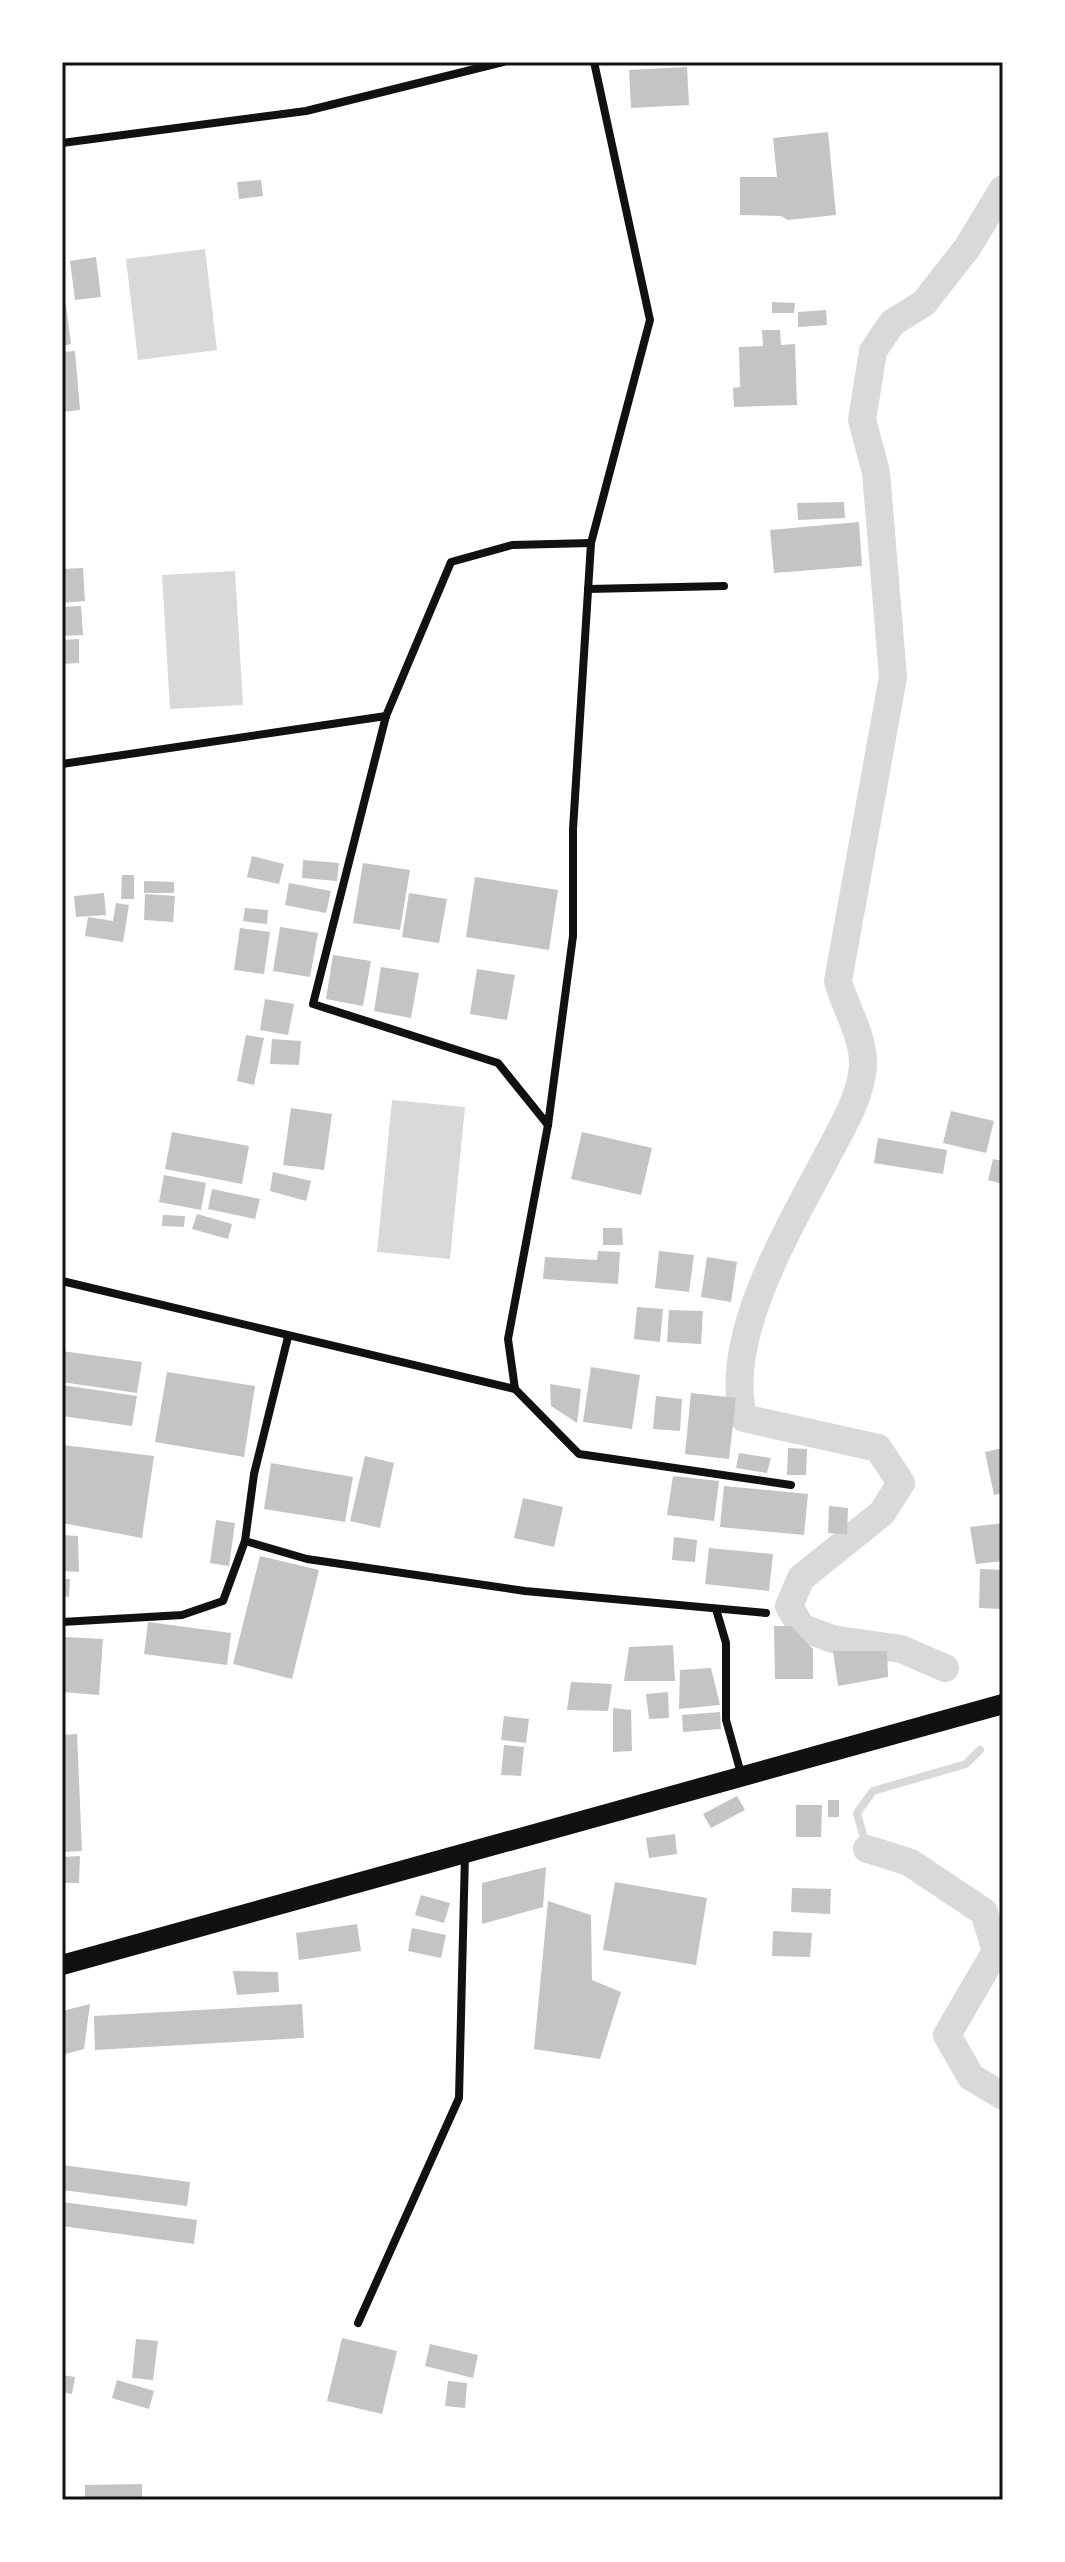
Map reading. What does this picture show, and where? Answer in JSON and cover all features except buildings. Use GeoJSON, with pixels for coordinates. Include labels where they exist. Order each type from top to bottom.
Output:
{"type":"FeatureCollection","features":[{"type":"Feature","properties":{"kind":"highway"},"geometry":{"type":"LineString","coordinates":[[62,1965],[1003,1704]]}},
{"type":"Feature","properties":{"kind":"street"},"geometry":{"type":"LineString","coordinates":[[62,143],[306,111],[503,62]]}},
{"type":"Feature","properties":{"kind":"street"},"geometry":{"type":"LineString","coordinates":[[515,1389],[508,1339],[548,1125],[573,936],[573,829],[591,543],[650,320],[594,62]]}},
{"type":"Feature","properties":{"kind":"street"},"geometry":{"type":"LineString","coordinates":[[548,1125],[498,1063],[313,1004],[386,716],[451,562],[512,545],[591,543]]}},
{"type":"Feature","properties":{"kind":"street"},"geometry":{"type":"LineString","coordinates":[[588,589],[724,586]]}},
{"type":"Feature","properties":{"kind":"street"},"geometry":{"type":"LineString","coordinates":[[62,764],[386,716]]}},
{"type":"Feature","properties":{"kind":"street"},"geometry":{"type":"LineString","coordinates":[[62,1281],[515,1389],[579,1454],[791,1485]]}},
{"type":"Feature","properties":{"kind":"street"},"geometry":{"type":"LineString","coordinates":[[62,1622],[182,1615],[223,1601],[245,1541],[254,1474],[288,1337]]}},
{"type":"Feature","properties":{"kind":"street"},"geometry":{"type":"LineString","coordinates":[[245,1541],[307,1559],[525,1591],[766,1613]]}},
{"type":"Feature","properties":{"kind":"street"},"geometry":{"type":"LineString","coordinates":[[716,1609],[726,1643],[726,1720],[742,1777]]}},
{"type":"Feature","properties":{"kind":"street"},"geometry":{"type":"LineString","coordinates":[[358,2323],[459,2098],[465,1853]]}},
{"type":"Feature","properties":{"kind":"shaded area"},"geometry":{"type":"Polygon","coordinates":[[[205,249],[217,350],[138,360],[126,259],[205,249]]]}},
{"type":"Feature","properties":{"kind":"shaded area"},"geometry":{"type":"Polygon","coordinates":[[[235,571],[243,705],[170,709],[162,575],[235,571]]]}},
{"type":"Feature","properties":{"kind":"shaded area"},"geometry":{"type":"Polygon","coordinates":[[[392,1100],[465,1107],[450,1259],[377,1252],[392,1100]]]}},
{"type":"Feature","properties":{"kind":"waterway"},"geometry":{"type":"LineString","coordinates":[[945,1668],[901,1649],[832,1639],[801,1627],[789,1606],[801,1578],[882,1513],[901,1483],[878,1448],[744,1418],[739,1388],[742,1354],[763,1285],[847,1117],[862,1074],[859,1038],[838,981],[893,677],[876,472],[862,420],[873,351],[892,323],[924,303],[967,248],[1003,189]]}},
{"type":"Feature","properties":{"kind":"waterway"},"geometry":{"type":"LineString","coordinates":[[867,1849],[857,1813],[873,1791],[966,1764],[980,1750]]}},
{"type":"Feature","properties":{"kind":"waterway"},"geometry":{"type":"LineString","coordinates":[[867,1849],[909,1862],[984,1912],[996,1951],[947,2035],[971,2077],[1003,2096]]}}]}
